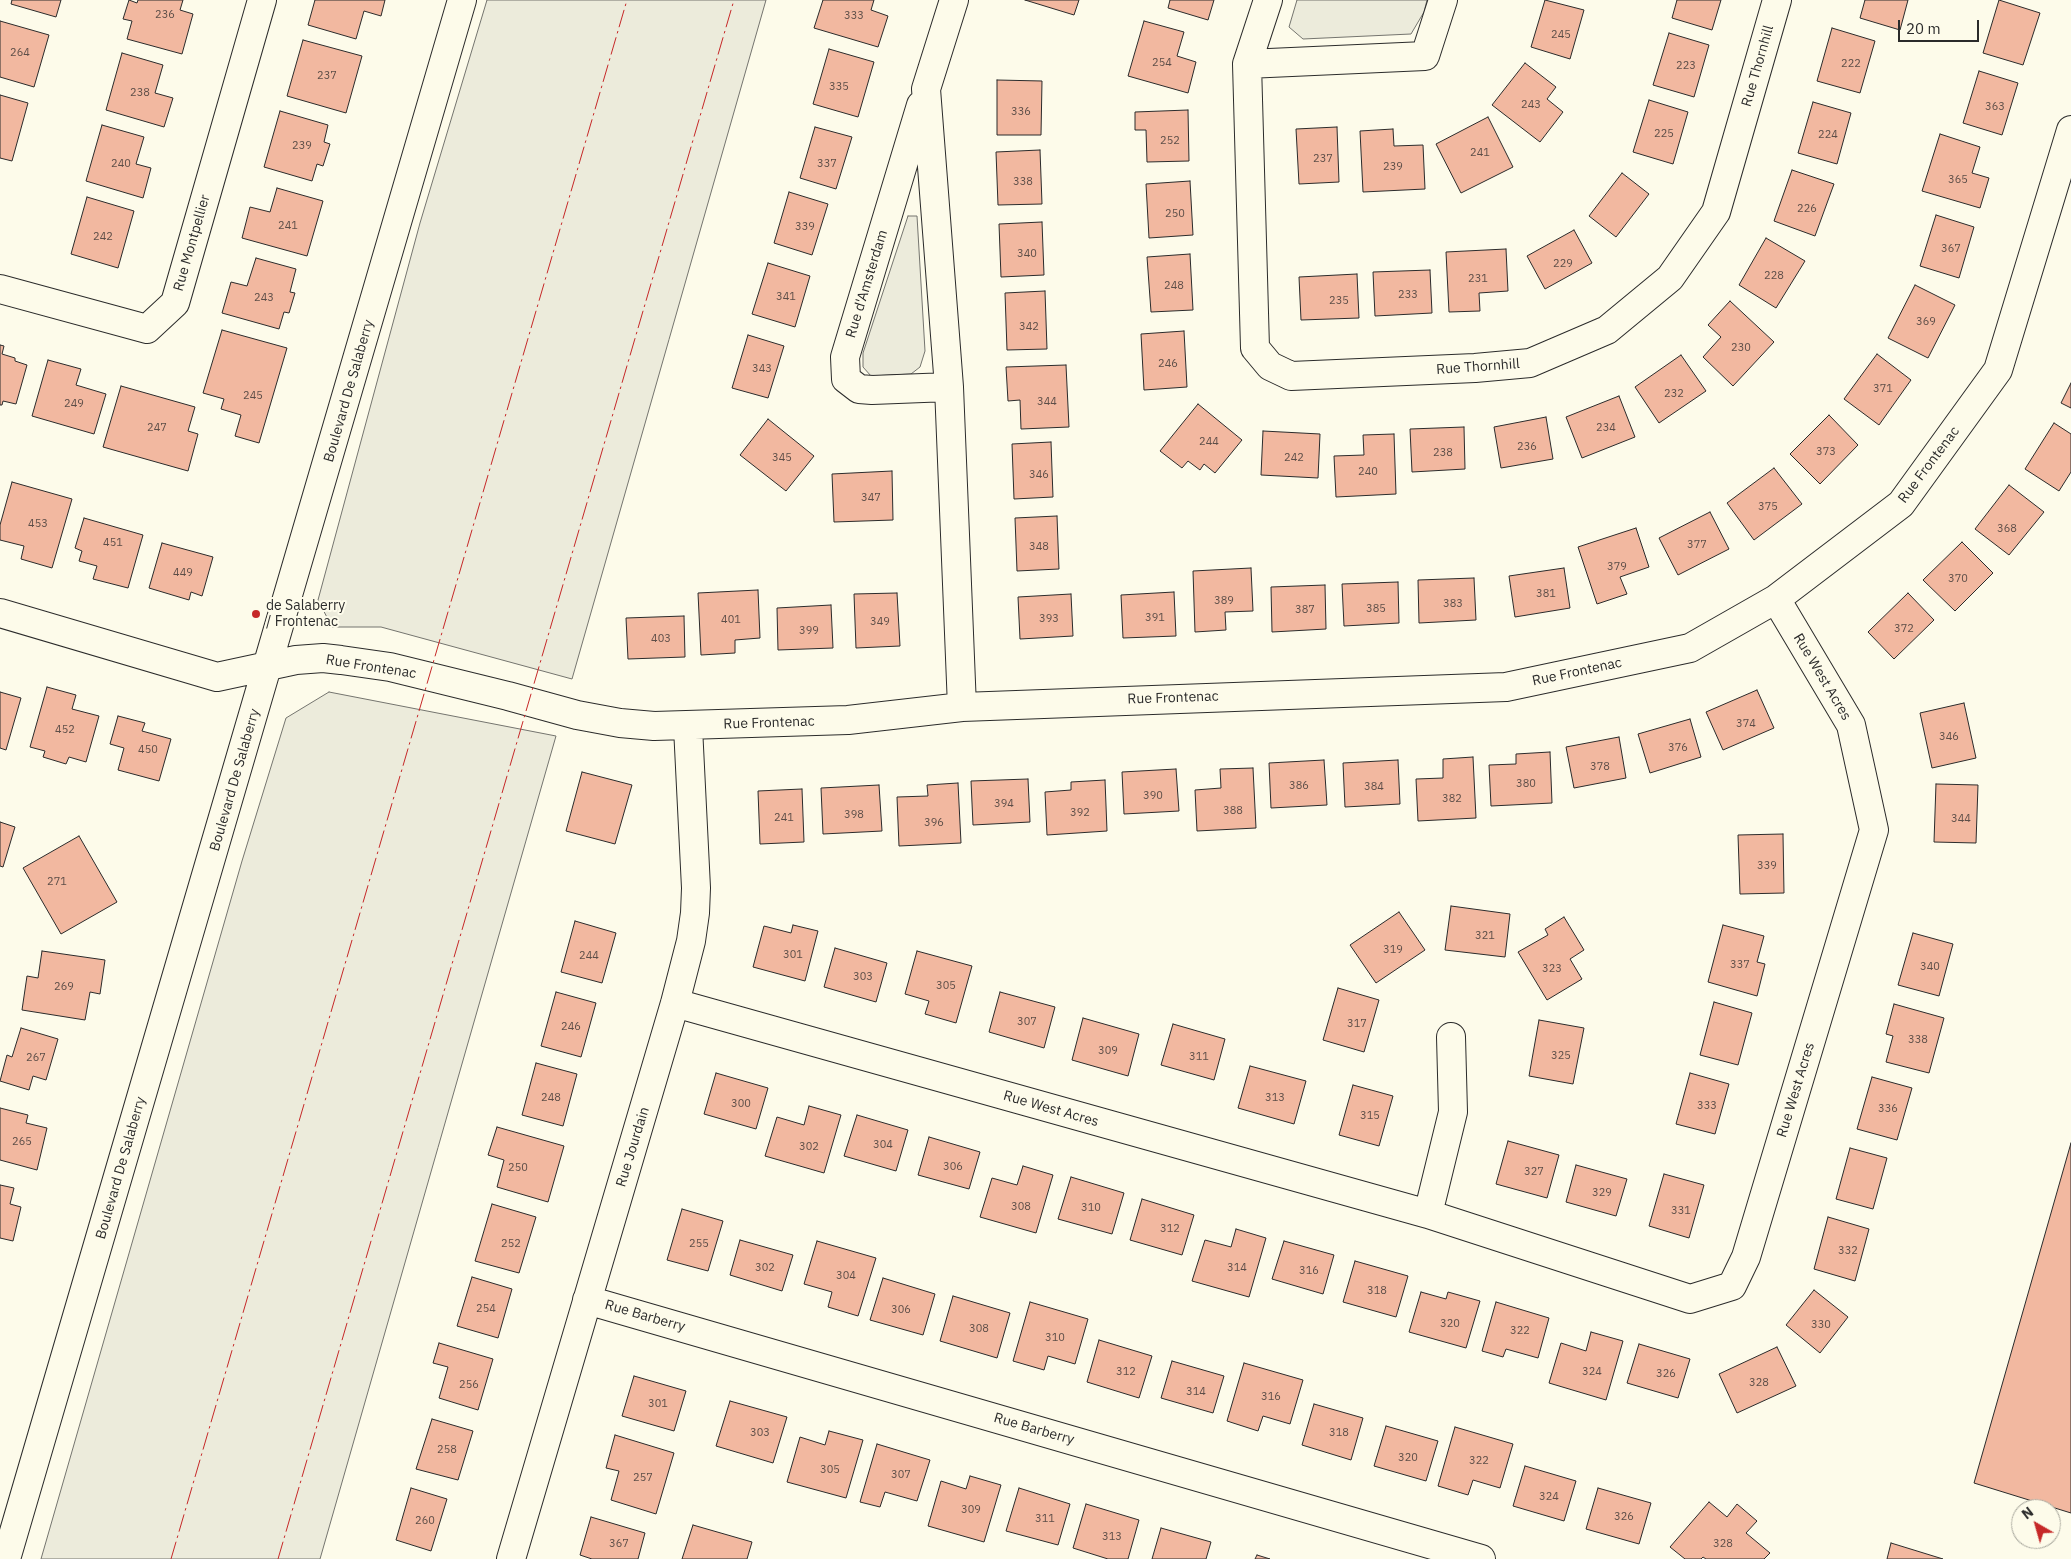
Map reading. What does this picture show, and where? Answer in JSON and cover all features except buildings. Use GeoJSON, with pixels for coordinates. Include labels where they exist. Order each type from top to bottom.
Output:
{"type":"FeatureCollection","features":[{"type":"Feature","properties":{"kind":"street","name":"Rue Montpellier"},"geometry":{"type":"LineString","coordinates":[[0,289],[147,329],[175,303],[262,0]]}},
{"type":"Feature","properties":{"kind":"street","name":"Boulevard De Salaberry"},"geometry":{"type":"LineString","coordinates":[[6,1559],[462,0]]}},
{"type":"Feature","properties":{"kind":"street","name":"Rue d'Amsterdam"},"geometry":{"type":"LineString","coordinates":[[948,387],[859,389],[846,378],[845,357],[954,0]]}},
{"type":"Feature","properties":{"kind":"street","name":"Rue Thornhill"},"geometry":{"type":"LineString","coordinates":[[1268,0],[1247,64],[1255,348],[1270,366],[1291,376],[1475,368],[1530,363],[1607,330],[1670,278],[1716,212],[1777,0]]}},
{"type":"Feature","properties":{"kind":"street"},"geometry":{"type":"LineString","coordinates":[[1247,64],[1425,56],[1443,0]]}},
{"type":"Feature","properties":{"kind":"street","name":"Rue d'Amsterdam"},"geometry":{"type":"LineString","coordinates":[[926,89],[948,387],[962,707]]}},
{"type":"Feature","properties":{"kind":"street","name":"Rue Frontenac"},"geometry":{"type":"LineString","coordinates":[[0,614],[217,677],[308,659],[341,660],[390,667],[604,720],[654,726],[688,727],[848,720],[962,707],[1506,686],[1690,648],[1776,599],[1901,504],[1998,370],[2071,130]]}},
{"type":"Feature","properties":{"kind":"street","name":"Rue West Acres"},"geometry":{"type":"LineString","coordinates":[[676,1003],[1428,1214],[1690,1299],[1732,1286],[1746,1258],[1874,830],[1851,725],[1776,599]]}},
{"type":"Feature","properties":{"kind":"street","name":"Rue Jourdain"},"geometry":{"type":"LineString","coordinates":[[511,1559],[676,1003],[691,941],[696,903],[688,727]]}},
{"type":"Feature","properties":{"kind":"street"},"geometry":{"type":"LineString","coordinates":[[1428,1214],[1452,1112],[1451,1037]]}},
{"type":"Feature","properties":{"kind":"street","name":"Rue Barberry"},"geometry":{"type":"LineString","coordinates":[[587,1300],[1481,1559]]}},
{"type":"Feature","properties":{"kind":"shaded area"},"geometry":{"type":"Polygon","coordinates":[[[487,0],[766,0],[572,679],[381,627],[332,627],[318,600],[420,223],[487,0]]]}},
{"type":"Feature","properties":{"kind":"shaded area"},"geometry":{"type":"Polygon","coordinates":[[[1297,0],[1427,0],[1424,12],[1411,34],[1303,39],[1289,27],[1297,0]]]}},
{"type":"Feature","properties":{"kind":"shaded area"},"geometry":{"type":"Polygon","coordinates":[[[908,216],[917,216],[925,351],[920,367],[911,374],[871,376],[863,367],[863,353],[908,216]]]}},
{"type":"Feature","properties":{"kind":"shaded area"},"geometry":{"type":"Polygon","coordinates":[[[329,692],[556,736],[320,1559],[41,1559],[242,861],[286,718],[329,692]]]}},
{"type":"Feature","properties":{"kind":"power"},"geometry":{"type":"LineString","coordinates":[[171,1559],[627,0]]}},
{"type":"Feature","properties":{"kind":"power"},"geometry":{"type":"LineString","coordinates":[[278,1559],[734,0]]}},
{"type":"Feature","properties":{"kind":"place","name":"de Salaberry / Frontenac"},"geometry":{"type":"Point","coordinates":[256,614]}}]}
